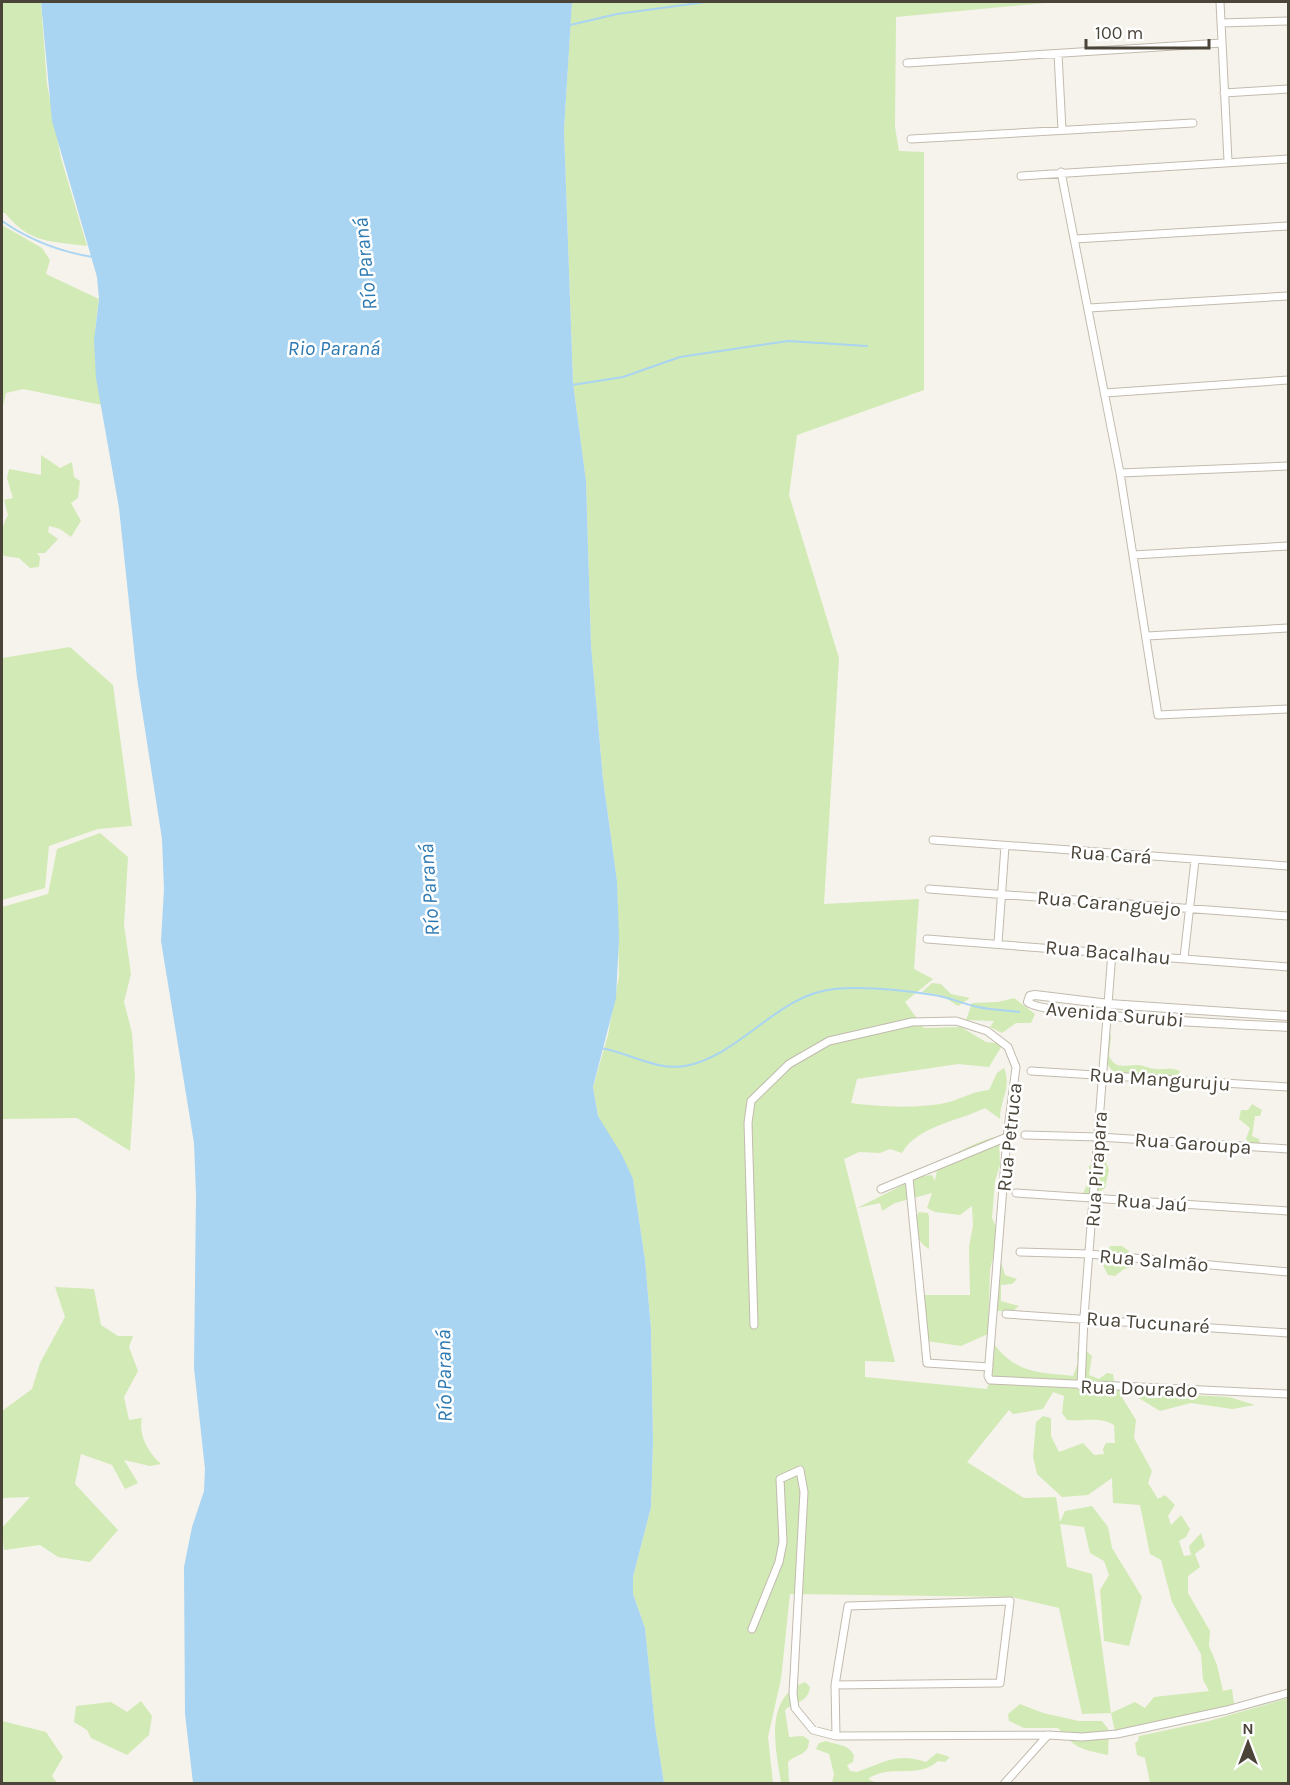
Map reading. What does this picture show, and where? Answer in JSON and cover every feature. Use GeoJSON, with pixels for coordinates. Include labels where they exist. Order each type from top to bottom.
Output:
{"type":"FeatureCollection","features":[{"type":"Feature","properties":{"kind":"street"},"geometry":{"type":"LineString","coordinates":[[1220,2],[1228,161]]}},
{"type":"Feature","properties":{"kind":"street"},"geometry":{"type":"LineString","coordinates":[[1221,23],[1288,21]]}},
{"type":"Feature","properties":{"kind":"street"},"geometry":{"type":"LineString","coordinates":[[907,63],[1222,43]]}},
{"type":"Feature","properties":{"kind":"street"},"geometry":{"type":"LineString","coordinates":[[1058,54],[1062,130]]}},
{"type":"Feature","properties":{"kind":"street"},"geometry":{"type":"LineString","coordinates":[[1224,93],[1288,89]]}},
{"type":"Feature","properties":{"kind":"street"},"geometry":{"type":"LineString","coordinates":[[911,139],[1193,123]]}},
{"type":"Feature","properties":{"kind":"street"},"geometry":{"type":"LineString","coordinates":[[1021,176],[1228,161],[1288,159]]}},
{"type":"Feature","properties":{"kind":"street"},"geometry":{"type":"LineString","coordinates":[[1061,172],[1120,473],[1158,715],[1288,709]]}},
{"type":"Feature","properties":{"kind":"street"},"geometry":{"type":"LineString","coordinates":[[1075,239],[1288,226]]}},
{"type":"Feature","properties":{"kind":"street"},"geometry":{"type":"LineString","coordinates":[[1089,308],[1288,296]]}},
{"type":"Feature","properties":{"kind":"street"},"geometry":{"type":"LineString","coordinates":[[1105,393],[1288,380]]}},
{"type":"Feature","properties":{"kind":"street"},"geometry":{"type":"LineString","coordinates":[[1120,473],[1288,466]]}},
{"type":"Feature","properties":{"kind":"street"},"geometry":{"type":"LineString","coordinates":[[1133,555],[1288,546]]}},
{"type":"Feature","properties":{"kind":"street"},"geometry":{"type":"LineString","coordinates":[[1147,636],[1288,628]]}},
{"type":"Feature","properties":{"kind":"street","name":"Rua Cará"},"geometry":{"type":"LineString","coordinates":[[933,840],[1288,866]]}},
{"type":"Feature","properties":{"kind":"street"},"geometry":{"type":"LineString","coordinates":[[999,943],[1005,846]]}},
{"type":"Feature","properties":{"kind":"street"},"geometry":{"type":"LineString","coordinates":[[1184,958],[1195,860]]}},
{"type":"Feature","properties":{"kind":"street","name":"Rua Caranguejo"},"geometry":{"type":"LineString","coordinates":[[929,889],[1288,916]]}},
{"type":"Feature","properties":{"kind":"street","name":"Rua Bacalhau"},"geometry":{"type":"LineString","coordinates":[[927,939],[1288,967]]}},
{"type":"Feature","properties":{"kind":"street","name":"Rua Pirapara"},"geometry":{"type":"LineString","coordinates":[[1081,1386],[1083,1317],[1099,1137],[1102,1075],[1110,1004],[1112,952]]}},
{"type":"Feature","properties":{"kind":"street","name":"Avenida Surubi"},"geometry":{"type":"LineString","coordinates":[[1288,1016],[1110,1004],[1035,995],[1030,996],[1028,1002],[1039,1009],[1288,1028]]}},
{"type":"Feature","properties":{"kind":"street","name":"Rua Petruca"},"geometry":{"type":"LineString","coordinates":[[754,1325],[748,1123],[751,1101],[789,1064],[829,1041],[912,1022],[956,1021],[987,1031],[1008,1047],[1016,1067],[1007,1137],[989,1366],[990,1380]]}},
{"type":"Feature","properties":{"kind":"street","name":"Rua Manguruju"},"geometry":{"type":"LineString","coordinates":[[1031,1071],[1288,1088]]}},
{"type":"Feature","properties":{"kind":"street","name":"Rua Garoupa"},"geometry":{"type":"LineString","coordinates":[[1025,1135],[1099,1137],[1288,1149]]}},
{"type":"Feature","properties":{"kind":"street"},"geometry":{"type":"LineString","coordinates":[[881,1189],[1007,1137]]}},
{"type":"Feature","properties":{"kind":"street"},"geometry":{"type":"LineString","coordinates":[[909,1178],[927,1363],[989,1366]]}},
{"type":"Feature","properties":{"kind":"street","name":"Rua Jaú"},"geometry":{"type":"LineString","coordinates":[[1016,1193],[1288,1211]]}},
{"type":"Feature","properties":{"kind":"street","name":"Rua Salmão"},"geometry":{"type":"LineString","coordinates":[[1020,1252],[1089,1254],[1288,1272]]}},
{"type":"Feature","properties":{"kind":"street","name":"Rua Tucunaré"},"geometry":{"type":"LineString","coordinates":[[1006,1314],[1083,1317],[1288,1333]]}},
{"type":"Feature","properties":{"kind":"street","name":"Rua Dourado"},"geometry":{"type":"LineString","coordinates":[[990,1380],[1288,1394]]}},
{"type":"Feature","properties":{"kind":"street"},"geometry":{"type":"LineString","coordinates":[[752,1629],[781,1556],[783,1542],[780,1479],[800,1470],[804,1492],[792,1694],[795,1708],[813,1730],[836,1736],[1048,1735],[1082,1737],[1117,1734],[1227,1710],[1288,1693]]}},
{"type":"Feature","properties":{"kind":"street"},"geometry":{"type":"LineString","coordinates":[[835,1685],[1000,1683],[1010,1601],[849,1606],[835,1685],[836,1736]]}},
{"type":"Feature","properties":{"kind":"street"},"geometry":{"type":"LineString","coordinates":[[1004,1784],[1048,1735]]}},
{"type":"Feature","properties":{"kind":"green space"},"geometry":{"type":"Polygon","coordinates":[[[2,2],[41,2],[47,84],[61,158],[87,246],[52,242],[32,236],[23,231],[5,213],[2,213],[2,2]]]}},
{"type":"Feature","properties":{"kind":"green space"},"geometry":{"type":"Polygon","coordinates":[[[572,2],[1055,2],[896,17],[895,127],[899,151],[924,152],[924,390],[797,435],[789,495],[839,658],[824,904],[919,899],[914,969],[933,979],[905,1002],[924,1028],[961,1027],[986,1042],[1003,1044],[989,1067],[958,1064],[857,1079],[851,1103],[900,1107],[949,1102],[989,1090],[997,1073],[1004,1068],[1007,1082],[1000,1119],[985,1108],[928,1130],[918,1136],[902,1153],[890,1149],[880,1153],[859,1152],[844,1159],[895,1362],[865,1361],[865,1377],[987,1389],[991,1376],[987,1349],[994,1344],[1011,1361],[1029,1370],[1073,1376],[1078,1363],[1077,1353],[1082,1347],[1092,1356],[1089,1375],[1099,1379],[1107,1373],[1113,1374],[1114,1381],[1119,1384],[1123,1399],[1136,1420],[1134,1438],[1152,1471],[1148,1483],[1158,1499],[1165,1495],[1175,1505],[1168,1516],[1171,1525],[1181,1515],[1190,1529],[1186,1537],[1179,1541],[1184,1556],[1191,1555],[1189,1546],[1201,1533],[1205,1546],[1195,1554],[1200,1567],[1188,1576],[1188,1593],[1210,1631],[1209,1646],[1217,1665],[1223,1691],[1232,1689],[1234,1704],[1239,1706],[1115,1732],[1111,1713],[1082,1714],[1059,1608],[1012,1597],[790,1594],[781,1679],[768,1737],[773,1783],[664,1783],[655,1726],[645,1628],[633,1594],[633,1577],[651,1507],[653,1442],[651,1329],[645,1260],[633,1179],[598,1116],[593,1087],[608,1035],[619,976],[617,881],[603,779],[591,645],[586,481],[573,383],[564,130],[572,2]],[[1053,1392],[1043,1409],[1013,1414],[1009,1410],[967,1462],[1024,1498],[1056,1497],[1060,1522],[1065,1511],[1092,1506],[1108,1527],[1112,1548],[1142,1597],[1129,1646],[1104,1641],[1100,1590],[1109,1575],[1104,1561],[1090,1553],[1084,1527],[1060,1524],[1067,1567],[1092,1574],[1111,1713],[1135,1702],[1145,1708],[1154,1697],[1209,1691],[1203,1680],[1201,1654],[1172,1602],[1161,1560],[1150,1554],[1140,1505],[1113,1503],[1112,1478],[1088,1495],[1062,1497],[1037,1474],[1033,1457],[1036,1422],[1043,1416],[1051,1418],[1051,1436],[1059,1452],[1083,1443],[1094,1455],[1104,1454],[1103,1449],[1106,1443],[1115,1443],[1114,1425],[1097,1420],[1067,1420],[1062,1413],[1064,1396],[1053,1392]]]}},
{"type":"Feature","properties":{"kind":"green space"},"geometry":{"type":"Polygon","coordinates":[[[2,225],[42,248],[50,260],[46,274],[99,299],[95,352],[102,405],[23,389],[6,393],[2,410],[2,225]]]}},
{"type":"Feature","properties":{"kind":"green space"},"geometry":{"type":"Polygon","coordinates":[[[41,455],[60,468],[72,462],[74,477],[80,481],[78,498],[71,503],[81,521],[71,537],[60,529],[49,526],[48,532],[58,539],[45,553],[37,553],[40,557],[39,567],[30,568],[19,558],[4,556],[2,535],[8,515],[4,500],[13,498],[7,478],[9,469],[41,475],[41,455]]]}},
{"type":"Feature","properties":{"kind":"green space"},"geometry":{"type":"Polygon","coordinates":[[[70,647],[113,685],[132,826],[98,829],[49,846],[45,888],[2,900],[2,658],[70,647]]]}},
{"type":"Feature","properties":{"kind":"green space"},"geometry":{"type":"Polygon","coordinates":[[[100,833],[128,857],[124,925],[131,974],[124,1002],[132,1033],[135,1078],[130,1151],[77,1118],[2,1119],[2,907],[48,894],[57,849],[100,833]]]}},
{"type":"Feature","properties":{"kind":"green space"},"geometry":{"type":"Polygon","coordinates":[[[932,983],[941,984],[951,994],[970,998],[958,1006],[941,995],[922,992],[932,983]]]}},
{"type":"Feature","properties":{"kind":"green space"},"geometry":{"type":"Polygon","coordinates":[[[1014,998],[1035,1014],[1031,1023],[1016,1023],[1002,1033],[990,1027],[994,1021],[966,1020],[972,1003],[998,1002],[1014,998]]]}},
{"type":"Feature","properties":{"kind":"green space"},"geometry":{"type":"Polygon","coordinates":[[[1108,1030],[1111,1036],[1109,1056],[1115,1063],[1121,1066],[1138,1065],[1154,1069],[1173,1069],[1180,1071],[1178,1077],[1154,1077],[1149,1073],[1136,1076],[1112,1071],[1103,1058],[1108,1030]]]}},
{"type":"Feature","properties":{"kind":"green space"},"geometry":{"type":"Polygon","coordinates":[[[1252,1104],[1262,1110],[1260,1116],[1255,1116],[1252,1136],[1259,1139],[1260,1144],[1249,1144],[1246,1139],[1250,1128],[1239,1119],[1241,1110],[1248,1110],[1252,1104]]]}},
{"type":"Feature","properties":{"kind":"green space"},"geometry":{"type":"Polygon","coordinates":[[[999,1136],[1000,1165],[995,1181],[992,1218],[997,1229],[997,1240],[990,1270],[988,1334],[961,1346],[927,1341],[923,1295],[970,1295],[969,1247],[973,1225],[972,1206],[960,1215],[935,1212],[927,1208],[932,1193],[895,1203],[882,1211],[880,1203],[857,1208],[919,1177],[932,1175],[935,1181],[938,1168],[950,1157],[999,1136]]]}},
{"type":"Feature","properties":{"kind":"green space"},"geometry":{"type":"Polygon","coordinates":[[[1098,1158],[1105,1160],[1109,1170],[1105,1188],[1099,1192],[1104,1198],[1097,1203],[1091,1196],[1083,1193],[1089,1180],[1089,1166],[1098,1158]]]}},
{"type":"Feature","properties":{"kind":"green space"},"geometry":{"type":"Polygon","coordinates":[[[919,1212],[928,1213],[929,1249],[918,1237],[916,1222],[919,1212]]]}},
{"type":"Feature","properties":{"kind":"green space"},"geometry":{"type":"Polygon","coordinates":[[[1111,1246],[1122,1246],[1129,1251],[1126,1260],[1135,1267],[1124,1269],[1115,1276],[1108,1275],[1102,1263],[1105,1260],[1106,1250],[1111,1246]]]}},
{"type":"Feature","properties":{"kind":"green space"},"geometry":{"type":"Polygon","coordinates":[[[1000,1259],[1005,1275],[1017,1279],[1012,1284],[1001,1285],[1001,1301],[1019,1306],[1013,1311],[997,1311],[994,1303],[1000,1259]]]}},
{"type":"Feature","properties":{"kind":"green space"},"geometry":{"type":"Polygon","coordinates":[[[55,1287],[94,1289],[101,1325],[118,1336],[133,1336],[129,1347],[138,1371],[124,1397],[129,1420],[142,1418],[141,1431],[145,1443],[161,1464],[150,1466],[124,1460],[138,1483],[125,1489],[112,1465],[81,1454],[75,1484],[118,1530],[90,1562],[58,1557],[40,1545],[4,1550],[2,1528],[30,1497],[2,1498],[2,1411],[32,1389],[40,1363],[65,1317],[55,1287]]]}},
{"type":"Feature","properties":{"kind":"green space"},"geometry":{"type":"Polygon","coordinates":[[[1130,1383],[1174,1384],[1173,1394],[1229,1397],[1255,1405],[1232,1409],[1191,1403],[1160,1411],[1132,1394],[1130,1383]]]}},
{"type":"Feature","properties":{"kind":"green space"},"geometry":{"type":"Polygon","coordinates":[[[805,1682],[810,1687],[807,1696],[785,1710],[789,1737],[803,1736],[809,1740],[808,1745],[805,1752],[788,1762],[789,1783],[781,1783],[775,1740],[778,1712],[783,1700],[792,1690],[805,1682]]]}},
{"type":"Feature","properties":{"kind":"green space"},"geometry":{"type":"Polygon","coordinates":[[[1288,1698],[1288,1783],[1150,1783],[1145,1758],[1137,1755],[1135,1743],[1139,1736],[1209,1721],[1288,1698]]]}},
{"type":"Feature","properties":{"kind":"green space"},"geometry":{"type":"Polygon","coordinates":[[[141,1701],[152,1716],[149,1735],[127,1755],[91,1738],[87,1730],[74,1722],[76,1706],[111,1702],[127,1712],[141,1701]]]}},
{"type":"Feature","properties":{"kind":"green space"},"geometry":{"type":"Polygon","coordinates":[[[1020,1704],[1043,1713],[1079,1721],[1102,1721],[1109,1730],[1108,1755],[1079,1747],[1058,1728],[1024,1728],[1009,1721],[1008,1714],[1020,1704]]]}},
{"type":"Feature","properties":{"kind":"green space"},"geometry":{"type":"Polygon","coordinates":[[[2,1721],[46,1732],[63,1757],[52,1776],[57,1783],[2,1783],[2,1721]]]}},
{"type":"Feature","properties":{"kind":"green space"},"geometry":{"type":"Polygon","coordinates":[[[826,1741],[851,1751],[854,1755],[853,1762],[847,1765],[850,1771],[857,1772],[898,1758],[926,1762],[937,1753],[950,1757],[945,1762],[938,1761],[922,1770],[885,1772],[868,1779],[877,1783],[832,1783],[834,1774],[829,1754],[816,1749],[819,1743],[826,1741]]]}},
{"type":"Feature","properties":{"kind":"water","name":"Rio Paraná"},"geometry":{"type":"Polygon","coordinates":[[[41,2],[572,2],[564,130],[573,383],[586,481],[591,645],[603,779],[617,881],[619,938],[616,998],[593,1087],[598,1116],[622,1155],[633,1179],[645,1260],[651,1329],[653,1442],[651,1507],[633,1577],[633,1594],[645,1628],[655,1726],[664,1783],[193,1783],[185,1714],[184,1567],[192,1527],[204,1491],[205,1469],[194,1368],[196,1194],[194,1143],[161,941],[164,889],[162,839],[137,678],[119,508],[96,378],[94,340],[99,299],[97,277],[52,121],[41,2]]]}},
{"type":"Feature","properties":{"kind":"waterway"},"geometry":{"type":"LineString","coordinates":[[570,25],[617,14],[706,2]]}},
{"type":"Feature","properties":{"kind":"waterway"},"geometry":{"type":"LineString","coordinates":[[2,221],[45,244],[93,257]]}},
{"type":"Feature","properties":{"kind":"waterway"},"geometry":{"type":"LineString","coordinates":[[572,385],[623,377],[680,357],[788,341],[867,346]]}},
{"type":"Feature","properties":{"kind":"waterway"},"geometry":{"type":"LineString","coordinates":[[601,1048],[654,1064],[685,1066],[705,1060],[724,1050],[794,1002],[834,989],[871,988],[909,992],[940,996],[972,1006],[1019,1012]]}},
{"type":"Feature","properties":{"kind":"water label","name":"Río Paraná"},"geometry":{"type":"Point","coordinates":[365,264]}},
{"type":"Feature","properties":{"kind":"water label","name":"Río Paraná"},"geometry":{"type":"Point","coordinates":[429,890]}},
{"type":"Feature","properties":{"kind":"water label","name":"Río Paraná"},"geometry":{"type":"Point","coordinates":[444,1376]}}]}
